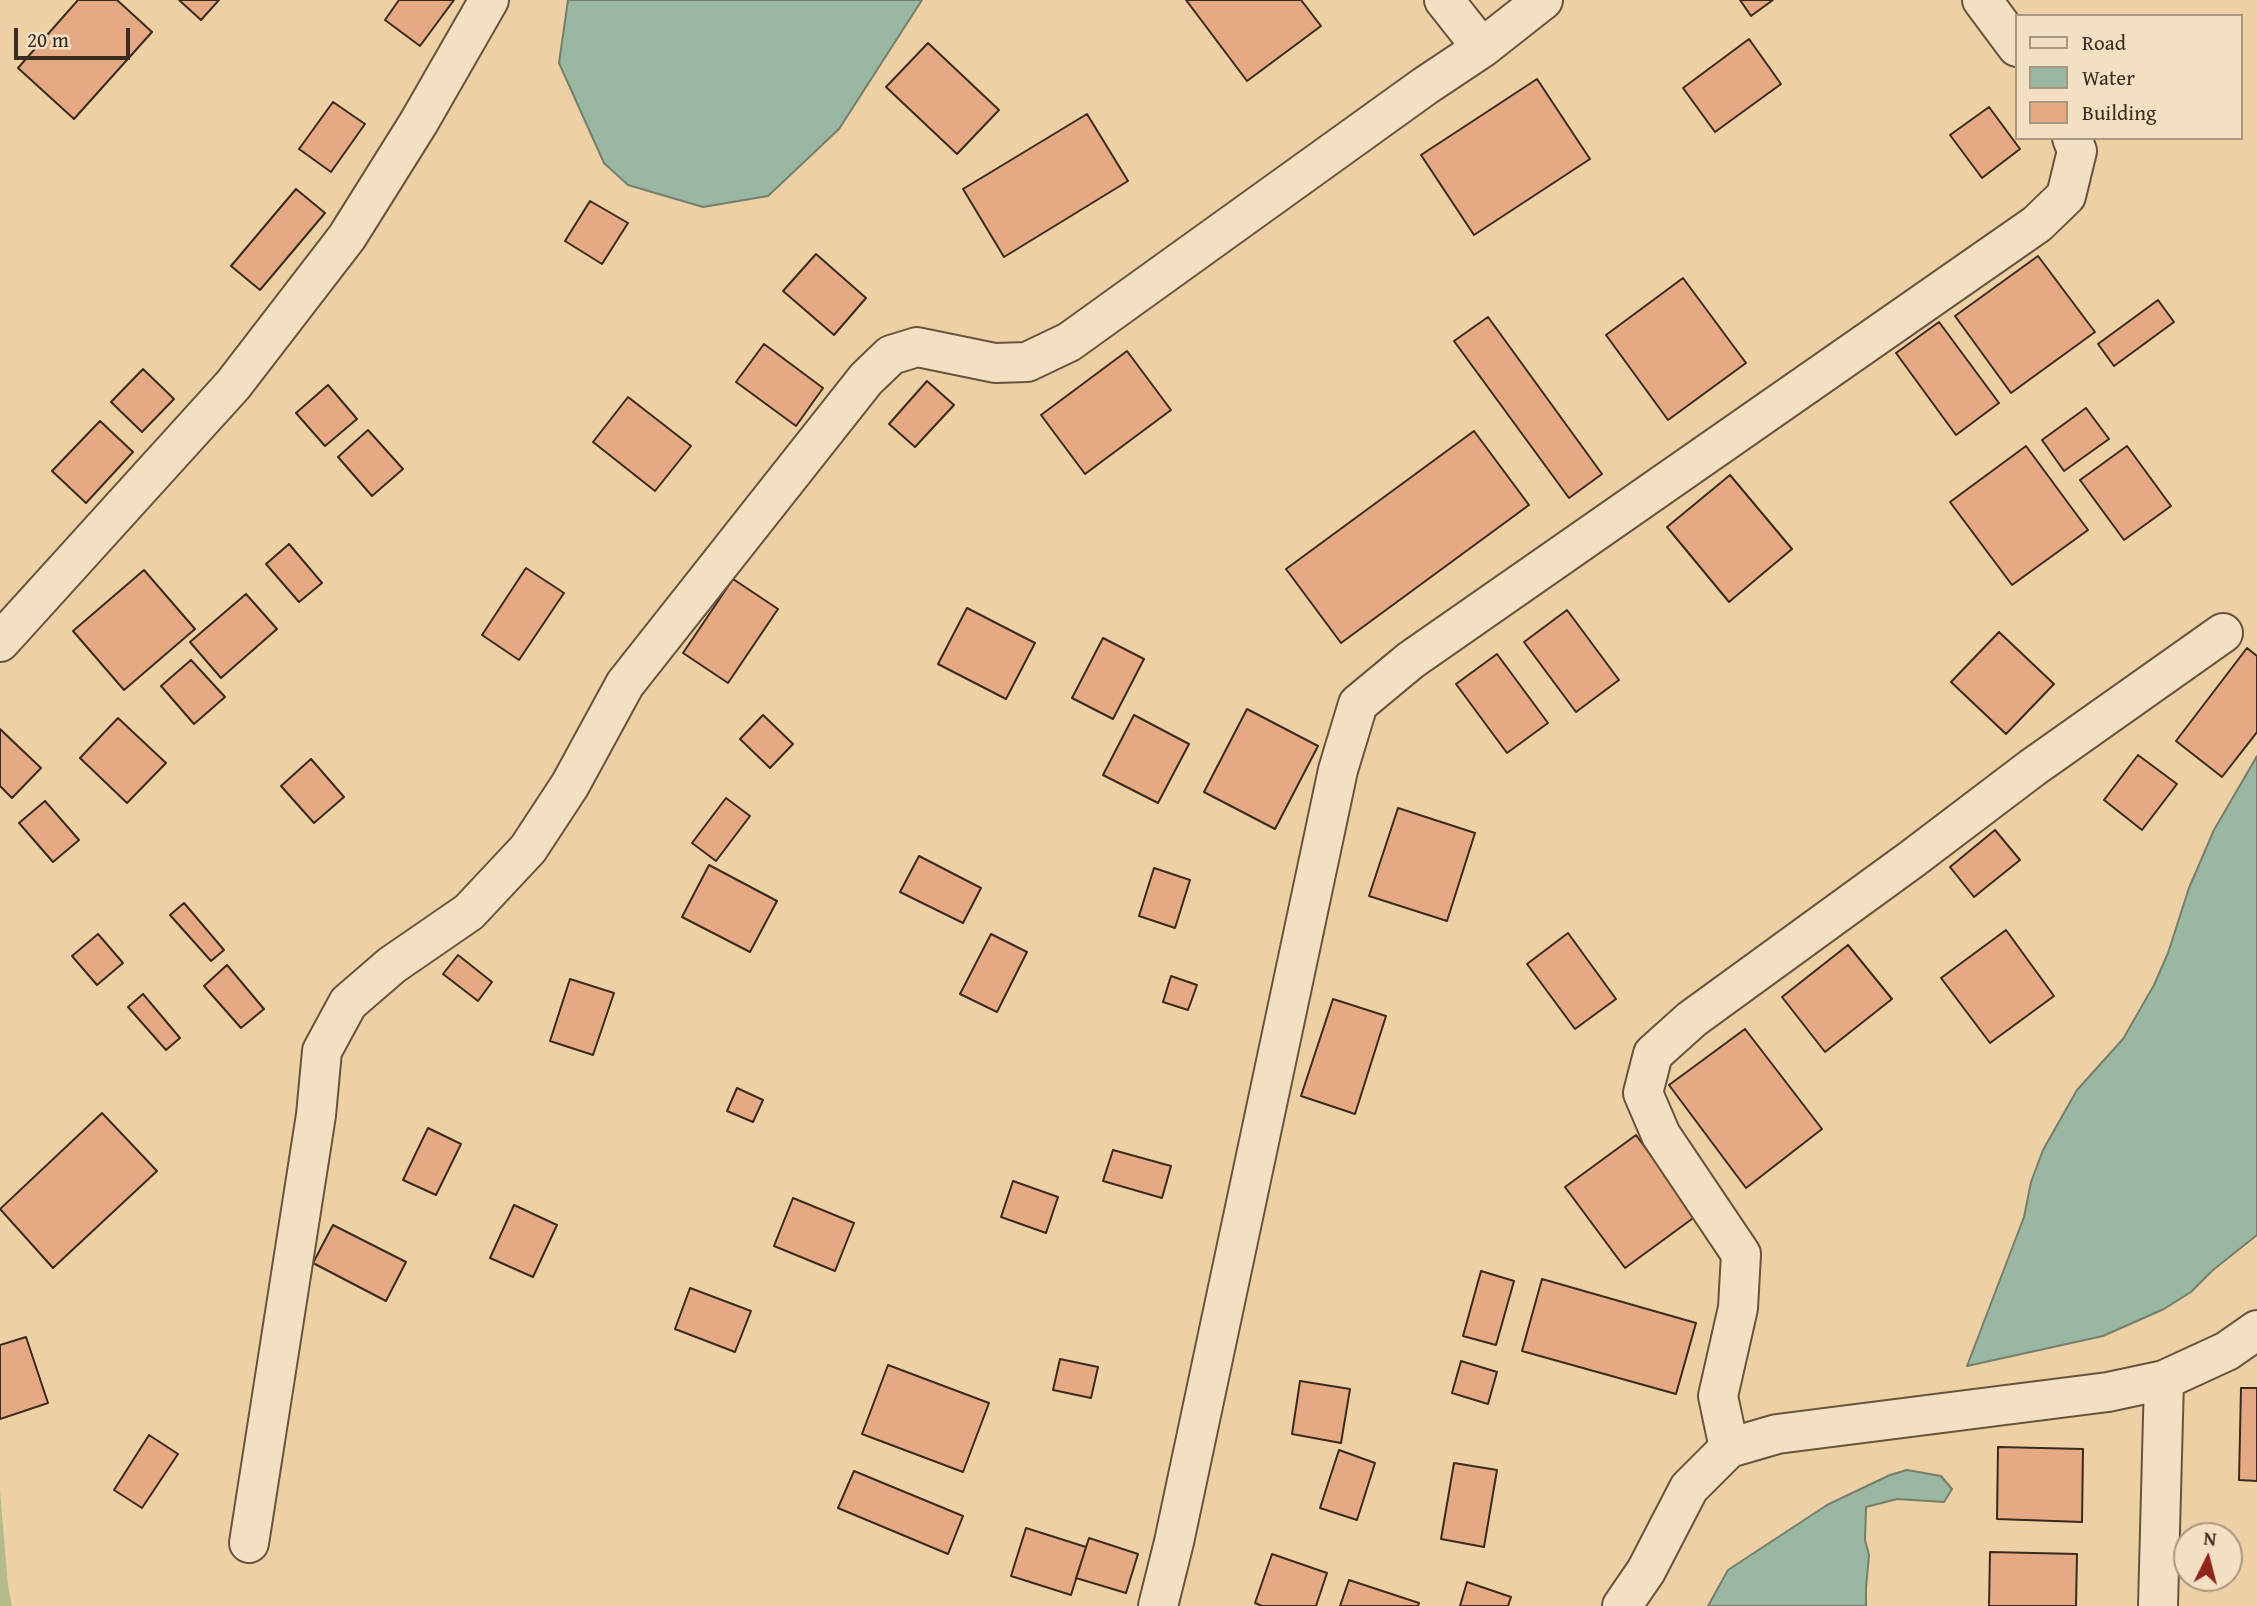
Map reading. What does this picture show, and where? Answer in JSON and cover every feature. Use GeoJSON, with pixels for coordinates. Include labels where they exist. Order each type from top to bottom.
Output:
{"type":"FeatureCollection","features":[{"type":"Feature","properties":{"kind":"street"},"geometry":{"type":"LineString","coordinates":[[0,642],[233,385],[347,237],[419,122],[489,0]]}},
{"type":"Feature","properties":{"kind":"street"},"geometry":{"type":"LineString","coordinates":[[1444,0],[1482,48]]}},
{"type":"Feature","properties":{"kind":"street"},"geometry":{"type":"LineString","coordinates":[[249,1543],[316,1115],[322,1051],[348,1003],[392,965],[469,912],[528,849],[570,785],[625,684],[866,379],[891,355],[917,347],[995,363],[1027,362],[1069,342],[1482,48],[1543,0]]}},
{"type":"Feature","properties":{"kind":"street"},"geometry":{"type":"LineString","coordinates":[[1982,0],[2016,46]]}},
{"type":"Feature","properties":{"kind":"street"},"geometry":{"type":"LineString","coordinates":[[1158,1606],[1174,1542],[1338,771],[1358,704],[1411,660],[2037,224],[2066,196],[2077,151],[2073,140]]}},
{"type":"Feature","properties":{"kind":"street"},"geometry":{"type":"LineString","coordinates":[[1728,1448],[1717,1396],[1738,1308],[1741,1254],[1661,1135],[1643,1093],[1653,1054],[1692,1019],[2032,768],[2223,633]]}},
{"type":"Feature","properties":{"kind":"street"},"geometry":{"type":"LineString","coordinates":[[1622,1606],[1646,1571],[1689,1488],[1728,1448],[1777,1434],[2108,1392],[2164,1380],[2227,1350],[2257,1330]]}},
{"type":"Feature","properties":{"kind":"street"},"geometry":{"type":"LineString","coordinates":[[2158,1606],[2164,1380]]}},
{"type":"Feature","properties":{"kind":"shaded area"},"geometry":{"type":"Polygon","coordinates":[[[0,1491],[8,1586],[12,1606],[0,1606],[0,1491]]]}},
{"type":"Feature","properties":{"kind":"water"},"geometry":{"type":"Polygon","coordinates":[[[568,0],[922,0],[839,129],[768,196],[703,207],[628,185],[604,163],[559,63],[568,0]]]}},
{"type":"Feature","properties":{"kind":"water"},"geometry":{"type":"Polygon","coordinates":[[[2257,756],[2257,1235],[2213,1270],[2191,1292],[2164,1309],[2103,1336],[1967,1366],[2024,1217],[2031,1182],[2043,1150],[2077,1090],[2123,1039],[2154,985],[2168,953],[2189,888],[2214,830],[2257,756]]]}},
{"type":"Feature","properties":{"kind":"water"},"geometry":{"type":"Polygon","coordinates":[[[1907,1470],[1941,1476],[1952,1489],[1944,1502],[1897,1499],[1866,1507],[1865,1540],[1869,1555],[1866,1606],[1708,1606],[1728,1570],[1827,1505],[1890,1475],[1907,1470]]]}},
{"type":"Feature","properties":{"kind":"building"},"geometry":{"type":"Polygon","coordinates":[[[78,0],[117,0],[152,32],[74,119],[18,68],[78,0]]]}},
{"type":"Feature","properties":{"kind":"building"},"geometry":{"type":"Polygon","coordinates":[[[179,0],[219,0],[201,20],[179,0]]]}},
{"type":"Feature","properties":{"kind":"building"},"geometry":{"type":"Polygon","coordinates":[[[399,0],[454,0],[420,46],[385,20],[399,0]]]}},
{"type":"Feature","properties":{"kind":"building"},"geometry":{"type":"Polygon","coordinates":[[[1186,0],[1301,0],[1321,26],[1247,81],[1186,0]]]}},
{"type":"Feature","properties":{"kind":"building"},"geometry":{"type":"Polygon","coordinates":[[[1740,0],[1773,0],[1751,16],[1740,0]]]}},
{"type":"Feature","properties":{"kind":"building"},"geometry":{"type":"Polygon","coordinates":[[[1749,39],[1781,84],[1715,132],[1683,88],[1749,39]]]}},
{"type":"Feature","properties":{"kind":"building"},"geometry":{"type":"Polygon","coordinates":[[[928,43],[999,110],[957,154],[886,87],[928,43]]]}},
{"type":"Feature","properties":{"kind":"building"},"geometry":{"type":"Polygon","coordinates":[[[1537,79],[1590,159],[1474,235],[1421,155],[1537,79]]]}},
{"type":"Feature","properties":{"kind":"building"},"geometry":{"type":"Polygon","coordinates":[[[333,102],[365,124],[331,172],[299,149],[333,102]]]}},
{"type":"Feature","properties":{"kind":"building"},"geometry":{"type":"Polygon","coordinates":[[[1989,107],[2020,149],[1982,178],[1950,135],[1989,107]]]}},
{"type":"Feature","properties":{"kind":"building"},"geometry":{"type":"Polygon","coordinates":[[[1087,114],[1128,181],[1004,257],[963,189],[1087,114]]]}},
{"type":"Feature","properties":{"kind":"building"},"geometry":{"type":"Polygon","coordinates":[[[296,189],[325,213],[260,290],[231,266],[296,189]]]}},
{"type":"Feature","properties":{"kind":"building"},"geometry":{"type":"Polygon","coordinates":[[[590,201],[628,223],[602,264],[565,241],[590,201]]]}},
{"type":"Feature","properties":{"kind":"building"},"geometry":{"type":"Polygon","coordinates":[[[816,254],[866,298],[834,335],[783,291],[816,254]]]}},
{"type":"Feature","properties":{"kind":"building"},"geometry":{"type":"Polygon","coordinates":[[[2038,256],[2095,332],[2011,393],[1955,316],[2038,256]]]}},
{"type":"Feature","properties":{"kind":"building"},"geometry":{"type":"Polygon","coordinates":[[[1683,278],[1746,363],[1668,420],[1606,335],[1683,278]]]}},
{"type":"Feature","properties":{"kind":"building"},"geometry":{"type":"Polygon","coordinates":[[[2158,300],[2174,322],[2114,366],[2098,344],[2158,300]]]}},
{"type":"Feature","properties":{"kind":"building"},"geometry":{"type":"Polygon","coordinates":[[[1488,317],[1602,474],[1569,498],[1454,341],[1488,317]]]}},
{"type":"Feature","properties":{"kind":"building"},"geometry":{"type":"Polygon","coordinates":[[[1939,322],[1999,403],[1956,435],[1896,353],[1939,322]]]}},
{"type":"Feature","properties":{"kind":"building"},"geometry":{"type":"Polygon","coordinates":[[[764,344],[823,388],[796,426],[736,382],[764,344]]]}},
{"type":"Feature","properties":{"kind":"building"},"geometry":{"type":"Polygon","coordinates":[[[1127,351],[1171,410],[1085,474],[1041,415],[1127,351]]]}},
{"type":"Feature","properties":{"kind":"building"},"geometry":{"type":"Polygon","coordinates":[[[143,369],[174,399],[142,432],[111,402],[143,369]]]}},
{"type":"Feature","properties":{"kind":"building"},"geometry":{"type":"Polygon","coordinates":[[[927,381],[954,405],[915,447],[889,424],[927,381]]]}},
{"type":"Feature","properties":{"kind":"building"},"geometry":{"type":"Polygon","coordinates":[[[328,385],[357,419],[325,446],[296,413],[328,385]]]}},
{"type":"Feature","properties":{"kind":"building"},"geometry":{"type":"Polygon","coordinates":[[[628,397],[691,446],[655,491],[593,442],[628,397]]]}},
{"type":"Feature","properties":{"kind":"building"},"geometry":{"type":"Polygon","coordinates":[[[2086,408],[2109,439],[2064,471],[2042,440],[2086,408]]]}},
{"type":"Feature","properties":{"kind":"building"},"geometry":{"type":"Polygon","coordinates":[[[100,421],[133,452],[86,503],[52,471],[100,421]]]}},
{"type":"Feature","properties":{"kind":"building"},"geometry":{"type":"Polygon","coordinates":[[[368,430],[403,469],[372,496],[338,457],[368,430]]]}},
{"type":"Feature","properties":{"kind":"building"},"geometry":{"type":"Polygon","coordinates":[[[1474,431],[1529,505],[1341,643],[1286,569],[1474,431]]]}},
{"type":"Feature","properties":{"kind":"building"},"geometry":{"type":"Polygon","coordinates":[[[2026,446],[2088,530],[2012,585],[1950,502],[2026,446]]]}},
{"type":"Feature","properties":{"kind":"building"},"geometry":{"type":"Polygon","coordinates":[[[2127,446],[2171,506],[2124,540],[2080,480],[2127,446]]]}},
{"type":"Feature","properties":{"kind":"building"},"geometry":{"type":"Polygon","coordinates":[[[1730,475],[1792,549],[1729,602],[1667,527],[1730,475]]]}},
{"type":"Feature","properties":{"kind":"building"},"geometry":{"type":"Polygon","coordinates":[[[289,544],[322,583],[299,602],[266,564],[289,544]]]}},
{"type":"Feature","properties":{"kind":"building"},"geometry":{"type":"Polygon","coordinates":[[[526,568],[564,593],[519,660],[482,635],[526,568]]]}},
{"type":"Feature","properties":{"kind":"building"},"geometry":{"type":"Polygon","coordinates":[[[144,570],[195,629],[124,690],[73,631],[144,570]]]}},
{"type":"Feature","properties":{"kind":"building"},"geometry":{"type":"Polygon","coordinates":[[[733,579],[778,609],[728,683],[683,653],[733,579]]]}},
{"type":"Feature","properties":{"kind":"building"},"geometry":{"type":"Polygon","coordinates":[[[246,594],[277,629],[221,678],[190,642],[246,594]]]}},
{"type":"Feature","properties":{"kind":"building"},"geometry":{"type":"Polygon","coordinates":[[[967,608],[1035,643],[1006,699],[938,664],[967,608]]]}},
{"type":"Feature","properties":{"kind":"building"},"geometry":{"type":"Polygon","coordinates":[[[1567,610],[1619,680],[1576,712],[1524,642],[1567,610]]]}},
{"type":"Feature","properties":{"kind":"building"},"geometry":{"type":"Polygon","coordinates":[[[1999,632],[2054,684],[2006,734],[1951,682],[1999,632]]]}},
{"type":"Feature","properties":{"kind":"building"},"geometry":{"type":"Polygon","coordinates":[[[1103,638],[1144,659],[1113,719],[1072,698],[1103,638]]]}},
{"type":"Feature","properties":{"kind":"building"},"geometry":{"type":"Polygon","coordinates":[[[2247,648],[2257,656],[2257,732],[2222,777],[2176,741],[2247,648]]]}},
{"type":"Feature","properties":{"kind":"building"},"geometry":{"type":"Polygon","coordinates":[[[1497,654],[1548,723],[1507,753],[1456,684],[1497,654]]]}},
{"type":"Feature","properties":{"kind":"building"},"geometry":{"type":"Polygon","coordinates":[[[191,660],[225,697],[194,724],[161,686],[191,660]]]}},
{"type":"Feature","properties":{"kind":"building"},"geometry":{"type":"Polygon","coordinates":[[[1247,709],[1318,746],[1275,829],[1204,792],[1247,709]]]}},
{"type":"Feature","properties":{"kind":"building"},"geometry":{"type":"Polygon","coordinates":[[[763,715],[793,744],[770,768],[740,739],[763,715]]]}},
{"type":"Feature","properties":{"kind":"building"},"geometry":{"type":"Polygon","coordinates":[[[1134,715],[1189,744],[1158,803],[1103,775],[1134,715]]]}},
{"type":"Feature","properties":{"kind":"building"},"geometry":{"type":"Polygon","coordinates":[[[118,718],[166,763],[127,803],[80,758],[118,718]]]}},
{"type":"Feature","properties":{"kind":"building"},"geometry":{"type":"Polygon","coordinates":[[[0,729],[41,768],[12,798],[0,786],[0,729]]]}},
{"type":"Feature","properties":{"kind":"building"},"geometry":{"type":"Polygon","coordinates":[[[2138,755],[2177,784],[2142,830],[2104,800],[2138,755]]]}},
{"type":"Feature","properties":{"kind":"building"},"geometry":{"type":"Polygon","coordinates":[[[311,759],[344,797],[314,823],[281,786],[311,759]]]}},
{"type":"Feature","properties":{"kind":"building"},"geometry":{"type":"Polygon","coordinates":[[[726,798],[750,816],[716,861],[692,843],[726,798]]]}},
{"type":"Feature","properties":{"kind":"building"},"geometry":{"type":"Polygon","coordinates":[[[45,801],[79,840],[53,862],[19,823],[45,801]]]}},
{"type":"Feature","properties":{"kind":"building"},"geometry":{"type":"Polygon","coordinates":[[[1398,808],[1475,833],[1447,921],[1369,896],[1398,808]]]}},
{"type":"Feature","properties":{"kind":"building"},"geometry":{"type":"Polygon","coordinates":[[[1995,830],[2020,860],[1974,897],[1950,867],[1995,830]]]}},
{"type":"Feature","properties":{"kind":"building"},"geometry":{"type":"Polygon","coordinates":[[[919,856],[981,888],[963,923],[900,892],[919,856]]]}},
{"type":"Feature","properties":{"kind":"building"},"geometry":{"type":"Polygon","coordinates":[[[709,865],[777,901],[750,952],[682,917],[709,865]]]}},
{"type":"Feature","properties":{"kind":"building"},"geometry":{"type":"Polygon","coordinates":[[[1154,868],[1190,880],[1175,928],[1139,916],[1154,868]]]}},
{"type":"Feature","properties":{"kind":"building"},"geometry":{"type":"Polygon","coordinates":[[[184,903],[224,950],[211,961],[170,915],[184,903]]]}},
{"type":"Feature","properties":{"kind":"building"},"geometry":{"type":"Polygon","coordinates":[[[2006,930],[2054,996],[1990,1043],[1941,978],[2006,930]]]}},
{"type":"Feature","properties":{"kind":"building"},"geometry":{"type":"Polygon","coordinates":[[[1568,933],[1616,999],[1575,1029],[1527,964],[1568,933]]]}},
{"type":"Feature","properties":{"kind":"building"},"geometry":{"type":"Polygon","coordinates":[[[98,934],[123,963],[97,985],[72,956],[98,934]]]}},
{"type":"Feature","properties":{"kind":"building"},"geometry":{"type":"Polygon","coordinates":[[[991,934],[1027,952],[997,1012],[960,994],[991,934]]]}},
{"type":"Feature","properties":{"kind":"building"},"geometry":{"type":"Polygon","coordinates":[[[1848,945],[1892,999],[1825,1052],[1782,997],[1848,945]]]}},
{"type":"Feature","properties":{"kind":"building"},"geometry":{"type":"Polygon","coordinates":[[[458,955],[492,982],[478,1001],[443,974],[458,955]]]}},
{"type":"Feature","properties":{"kind":"building"},"geometry":{"type":"Polygon","coordinates":[[[227,965],[264,1009],[241,1028],[204,986],[227,965]]]}},
{"type":"Feature","properties":{"kind":"building"},"geometry":{"type":"Polygon","coordinates":[[[1171,976],[1197,985],[1188,1010],[1163,1002],[1171,976]]]}},
{"type":"Feature","properties":{"kind":"building"},"geometry":{"type":"Polygon","coordinates":[[[570,979],[614,993],[593,1055],[550,1041],[570,979]]]}},
{"type":"Feature","properties":{"kind":"building"},"geometry":{"type":"Polygon","coordinates":[[[143,994],[180,1038],[166,1050],[128,1007],[143,994]]]}},
{"type":"Feature","properties":{"kind":"building"},"geometry":{"type":"Polygon","coordinates":[[[1333,999],[1386,1016],[1355,1114],[1301,1096],[1333,999]]]}},
{"type":"Feature","properties":{"kind":"building"},"geometry":{"type":"Polygon","coordinates":[[[1745,1029],[1822,1129],[1746,1188],[1669,1085],[1745,1029]]]}},
{"type":"Feature","properties":{"kind":"building"},"geometry":{"type":"Polygon","coordinates":[[[737,1088],[763,1100],[753,1122],[727,1111],[737,1088]]]}},
{"type":"Feature","properties":{"kind":"building"},"geometry":{"type":"Polygon","coordinates":[[[102,1113],[157,1171],[53,1268],[0,1209],[102,1113]]]}},
{"type":"Feature","properties":{"kind":"building"},"geometry":{"type":"Polygon","coordinates":[[[428,1128],[461,1144],[436,1195],[403,1180],[428,1128]]]}},
{"type":"Feature","properties":{"kind":"building"},"geometry":{"type":"Polygon","coordinates":[[[1636,1135],[1696,1216],[1625,1268],[1565,1187],[1636,1135]]]}},
{"type":"Feature","properties":{"kind":"building"},"geometry":{"type":"Polygon","coordinates":[[[1113,1150],[1171,1166],[1162,1198],[1103,1181],[1113,1150]]]}},
{"type":"Feature","properties":{"kind":"building"},"geometry":{"type":"Polygon","coordinates":[[[1013,1181],[1058,1197],[1046,1233],[1001,1217],[1013,1181]]]}},
{"type":"Feature","properties":{"kind":"building"},"geometry":{"type":"Polygon","coordinates":[[[793,1198],[854,1223],[835,1271],[774,1246],[793,1198]]]}},
{"type":"Feature","properties":{"kind":"building"},"geometry":{"type":"Polygon","coordinates":[[[514,1205],[557,1225],[533,1277],[490,1258],[514,1205]]]}},
{"type":"Feature","properties":{"kind":"building"},"geometry":{"type":"Polygon","coordinates":[[[333,1225],[406,1262],[386,1301],[313,1263],[333,1225]]]}},
{"type":"Feature","properties":{"kind":"building"},"geometry":{"type":"Polygon","coordinates":[[[1481,1271],[1514,1281],[1496,1345],[1463,1336],[1481,1271]]]}},
{"type":"Feature","properties":{"kind":"building"},"geometry":{"type":"Polygon","coordinates":[[[1542,1279],[1696,1323],[1676,1394],[1522,1351],[1542,1279]]]}},
{"type":"Feature","properties":{"kind":"building"},"geometry":{"type":"Polygon","coordinates":[[[690,1288],[751,1311],[735,1352],[675,1329],[690,1288]]]}},
{"type":"Feature","properties":{"kind":"building"},"geometry":{"type":"Polygon","coordinates":[[[26,1337],[48,1403],[0,1419],[0,1345],[26,1337]]]}},
{"type":"Feature","properties":{"kind":"building"},"geometry":{"type":"Polygon","coordinates":[[[1060,1359],[1098,1367],[1091,1398],[1053,1390],[1060,1359]]]}},
{"type":"Feature","properties":{"kind":"building"},"geometry":{"type":"Polygon","coordinates":[[[1461,1361],[1497,1372],[1488,1404],[1452,1393],[1461,1361]]]}},
{"type":"Feature","properties":{"kind":"building"},"geometry":{"type":"Polygon","coordinates":[[[888,1365],[989,1403],[963,1472],[862,1434],[888,1365]]]}},
{"type":"Feature","properties":{"kind":"building"},"geometry":{"type":"Polygon","coordinates":[[[1300,1381],[1350,1389],[1341,1443],[1292,1434],[1300,1381]]]}},
{"type":"Feature","properties":{"kind":"building"},"geometry":{"type":"Polygon","coordinates":[[[2241,1388],[2257,1388],[2257,1481],[2239,1480],[2241,1388]]]}},
{"type":"Feature","properties":{"kind":"building"},"geometry":{"type":"Polygon","coordinates":[[[149,1435],[178,1454],[142,1508],[114,1490],[149,1435]]]}},
{"type":"Feature","properties":{"kind":"building"},"geometry":{"type":"Polygon","coordinates":[[[1998,1447],[2083,1449],[2082,1522],[1997,1519],[1998,1447]]]}},
{"type":"Feature","properties":{"kind":"building"},"geometry":{"type":"Polygon","coordinates":[[[1339,1450],[1375,1463],[1357,1520],[1320,1508],[1339,1450]]]}},
{"type":"Feature","properties":{"kind":"building"},"geometry":{"type":"Polygon","coordinates":[[[1454,1463],[1497,1470],[1484,1547],[1441,1539],[1454,1463]]]}},
{"type":"Feature","properties":{"kind":"building"},"geometry":{"type":"Polygon","coordinates":[[[854,1471],[963,1516],[948,1554],[838,1508],[854,1471]]]}},
{"type":"Feature","properties":{"kind":"building"},"geometry":{"type":"Polygon","coordinates":[[[1026,1528],[1086,1547],[1071,1595],[1011,1576],[1026,1528]]]}},
{"type":"Feature","properties":{"kind":"building"},"geometry":{"type":"Polygon","coordinates":[[[1089,1538],[1138,1554],[1126,1593],[1076,1578],[1089,1538]]]}},
{"type":"Feature","properties":{"kind":"building"},"geometry":{"type":"Polygon","coordinates":[[[1990,1552],[2077,1554],[2076,1606],[1989,1606],[1990,1552]]]}},
{"type":"Feature","properties":{"kind":"building"},"geometry":{"type":"Polygon","coordinates":[[[1272,1554],[1327,1573],[1316,1606],[1262,1606],[1255,1603],[1272,1554]]]}},
{"type":"Feature","properties":{"kind":"building"},"geometry":{"type":"Polygon","coordinates":[[[1349,1580],[1419,1603],[1418,1606],[1340,1606],[1349,1580]]]}},
{"type":"Feature","properties":{"kind":"building"},"geometry":{"type":"Polygon","coordinates":[[[1467,1582],[1511,1597],[1508,1606],[1460,1606],[1467,1582]]]}}]}
